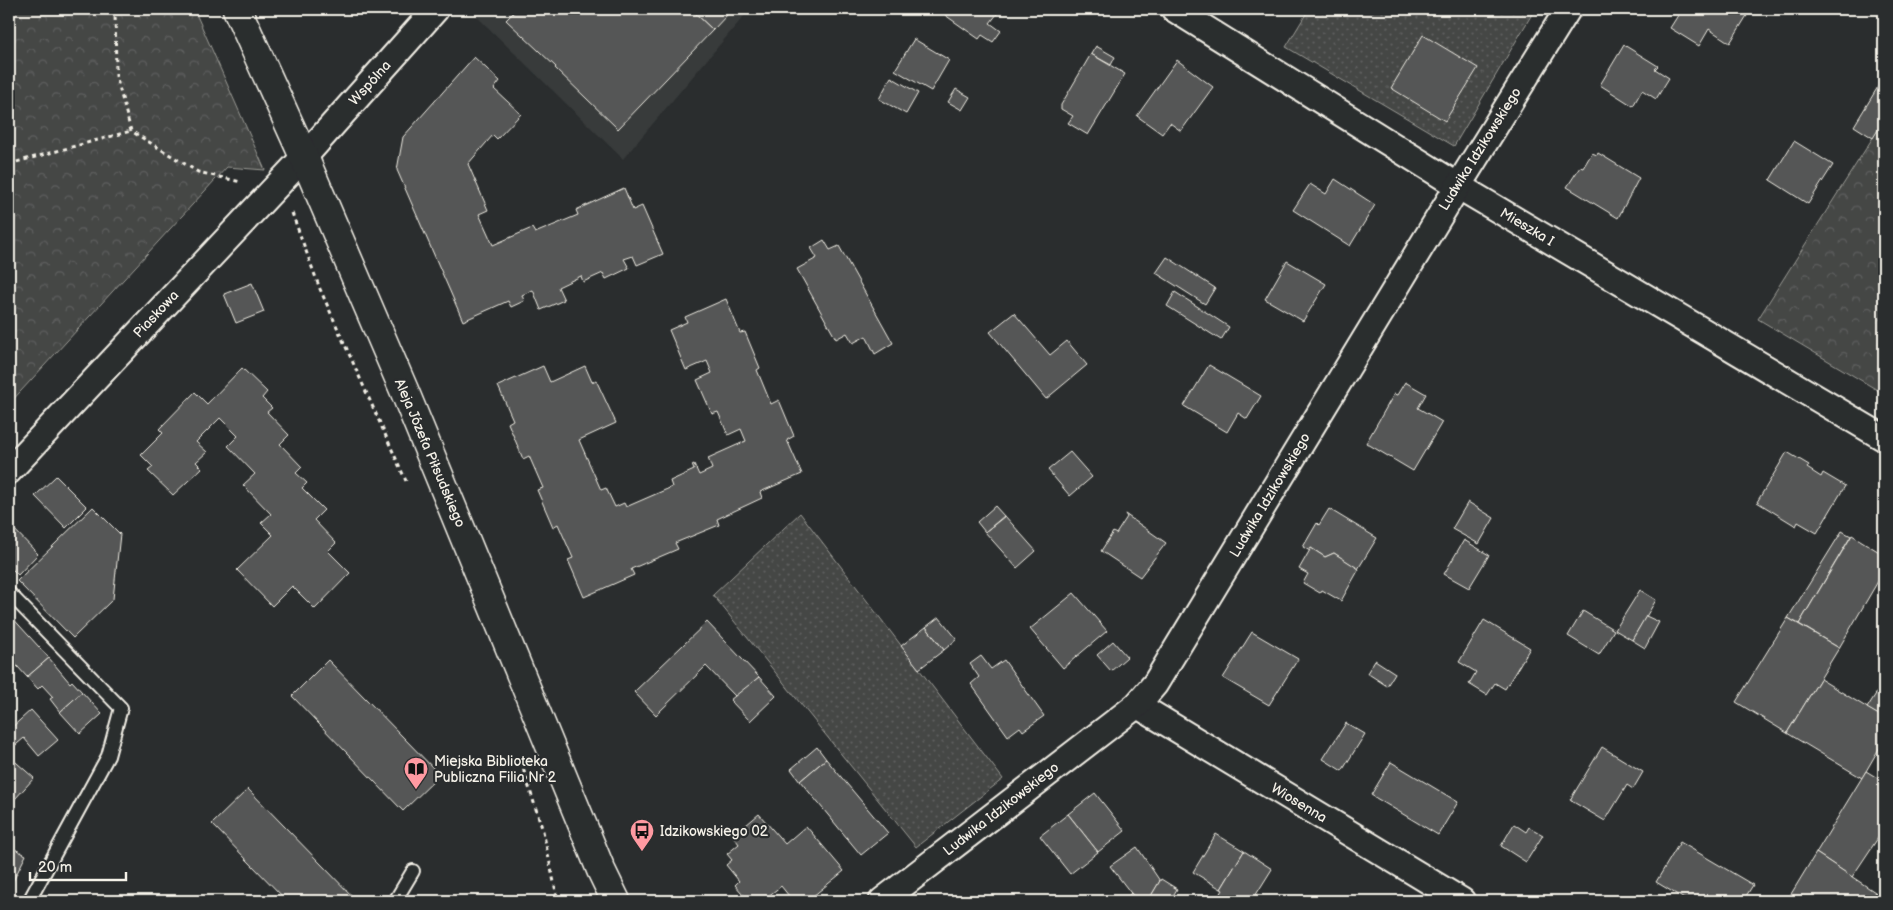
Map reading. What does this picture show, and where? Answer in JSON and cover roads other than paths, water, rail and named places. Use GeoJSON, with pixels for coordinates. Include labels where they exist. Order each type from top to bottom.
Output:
{"type":"FeatureCollection","features":[{"type":"Feature","properties":{"kind":"main road","name":"Aleja Józefa Piłsudskiego"},"geometry":{"type":"LineString","coordinates":[[237,9],[304,157],[408,399],[601,870],[616,901]]}},
{"type":"Feature","properties":{"kind":"street","name":"Wspólna"},"geometry":{"type":"LineString","coordinates":[[304,157],[436,9]]}},
{"type":"Feature","properties":{"kind":"street","name":"Mieszka I"},"geometry":{"type":"LineString","coordinates":[[1174,9],[1458,186],[1884,438]]}},
{"type":"Feature","properties":{"kind":"street","name":"Ludwika Idzikowskiego"},"geometry":{"type":"LineString","coordinates":[[882,901],[1137,705],[1155,684],[1568,9]]}},
{"type":"Feature","properties":{"kind":"street","name":"Piaskowa"},"geometry":{"type":"LineString","coordinates":[[9,471],[304,157]]}},
{"type":"Feature","properties":{"kind":"street","name":"Wiosenna"},"geometry":{"type":"LineString","coordinates":[[1137,705],[1462,901]]}},
{"type":"Feature","properties":{"kind":"lane"},"geometry":{"type":"LineString","coordinates":[[9,593],[121,708],[108,756],[29,901]]}},
{"type":"Feature","properties":{"kind":"lane"},"geometry":{"type":"LineString","coordinates":[[395,901],[413,872]]}},
{"type":"Feature","properties":{"kind":"place","name":"Miejska Biblioteka Publiczna Filia Nr 2"},"geometry":{"type":"Point","coordinates":[416,790]}},
{"type":"Feature","properties":{"kind":"place","name":"Idzikowskiego 02"},"geometry":{"type":"Point","coordinates":[642,852]}}]}
